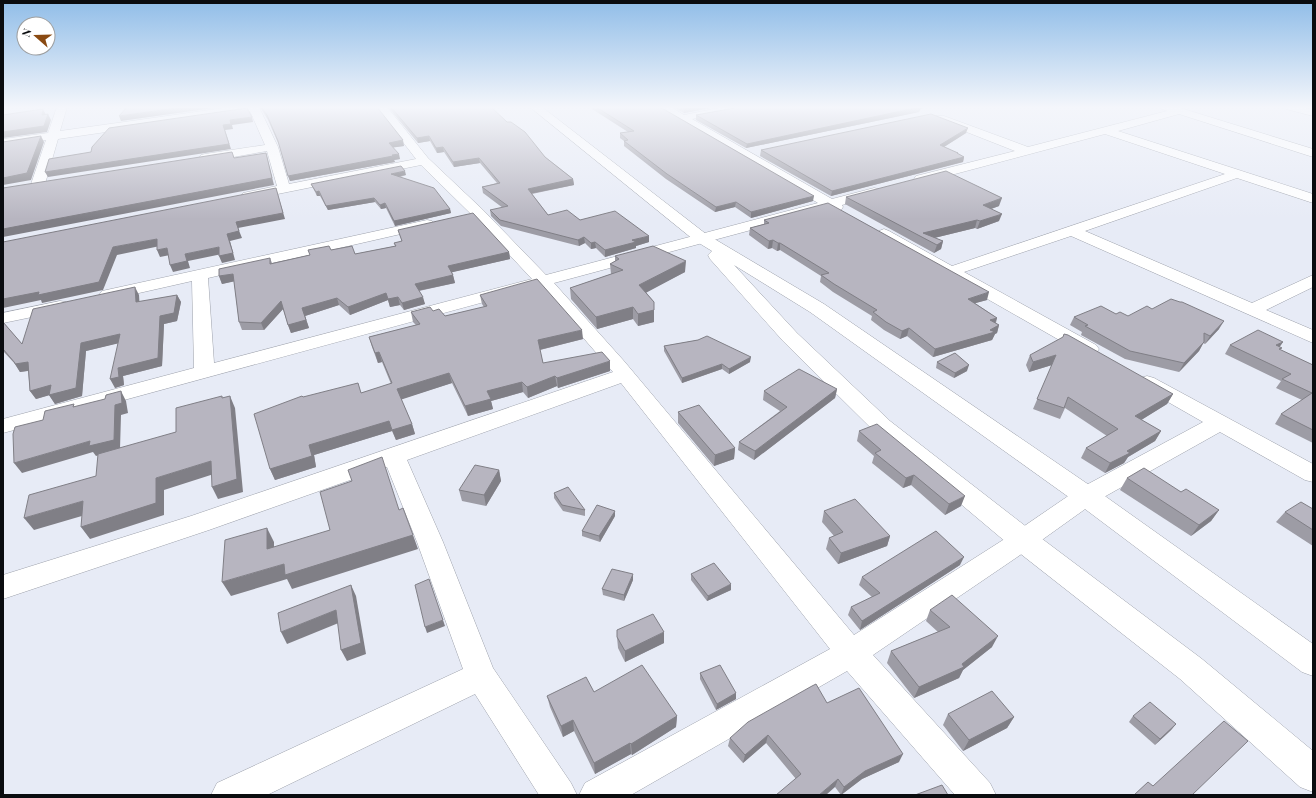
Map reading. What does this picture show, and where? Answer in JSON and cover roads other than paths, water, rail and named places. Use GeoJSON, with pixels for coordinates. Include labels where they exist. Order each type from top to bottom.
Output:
{"type":"FeatureCollection","features":[{"type":"Feature","properties":{"kind":"street"},"geometry":{"type":"LineString","coordinates":[[38,184],[51,144]]}},
{"type":"Feature","properties":{"kind":"street"},"geometry":{"type":"LineString","coordinates":[[270,144],[284,189]]}},
{"type":"Feature","properties":{"kind":"street"},"geometry":{"type":"LineString","coordinates":[[411,144],[470,215],[543,281],[625,375],[851,653],[978,795]]}},
{"type":"Feature","properties":{"kind":"street"},"geometry":{"type":"LineString","coordinates":[[582,144],[700,238],[817,308],[1086,496],[1313,662]]}},
{"type":"Feature","properties":{"kind":"street"},"geometry":{"type":"LineString","coordinates":[[728,144],[849,215]]}},
{"type":"Feature","properties":{"kind":"street"},"geometry":{"type":"LineString","coordinates":[[1009,144],[1027,151]]}},
{"type":"Feature","properties":{"kind":"street"},"geometry":{"type":"LineString","coordinates":[[910,182],[1054,144]]}},
{"type":"Feature","properties":{"kind":"street"},"geometry":{"type":"LineString","coordinates":[[1148,144],[1313,199]]}},
{"type":"Feature","properties":{"kind":"street"},"geometry":{"type":"LineString","coordinates":[[1285,144],[1313,153]]}},
{"type":"Feature","properties":{"kind":"street"},"geometry":{"type":"LineString","coordinates":[[194,160],[272,148]]}},
{"type":"Feature","properties":{"kind":"street"},"geometry":{"type":"LineString","coordinates":[[745,154],[761,150]]}},
{"type":"Feature","properties":{"kind":"street"},"geometry":{"type":"LineString","coordinates":[[237,198],[424,161]]}},
{"type":"Feature","properties":{"kind":"street"},"geometry":{"type":"LineString","coordinates":[[952,271],[1237,174]]}},
{"type":"Feature","properties":{"kind":"street"},"geometry":{"type":"LineString","coordinates":[[24,186],[54,181]]}},
{"type":"Feature","properties":{"kind":"street"},"geometry":{"type":"LineString","coordinates":[[4,430],[204,372],[888,188]]}},
{"type":"Feature","properties":{"kind":"street"},"geometry":{"type":"LineString","coordinates":[[94,298],[439,221]]}},
{"type":"Feature","properties":{"kind":"street"},"geometry":{"type":"LineString","coordinates":[[870,226],[1103,357]]}},
{"type":"Feature","properties":{"kind":"street"},"geometry":{"type":"LineString","coordinates":[[1073,231],[1313,337]]}},
{"type":"Feature","properties":{"kind":"street"},"geometry":{"type":"LineString","coordinates":[[700,238],[790,337],[882,426],[1024,540],[1191,669],[1313,774]]}},
{"type":"Feature","properties":{"kind":"street"},"geometry":{"type":"LineString","coordinates":[[200,274],[204,372]]}},
{"type":"Feature","properties":{"kind":"street"},"geometry":{"type":"LineString","coordinates":[[1252,310],[1313,280]]}},
{"type":"Feature","properties":{"kind":"street"},"geometry":{"type":"LineString","coordinates":[[3,318],[71,303]]}},
{"type":"Feature","properties":{"kind":"street"},"geometry":{"type":"LineString","coordinates":[[1130,372],[1219,423],[1313,474]]}},
{"type":"Feature","properties":{"kind":"street"},"geometry":{"type":"LineString","coordinates":[[3,587],[200,523],[625,375]]}},
{"type":"Feature","properties":{"kind":"street"},"geometry":{"type":"LineString","coordinates":[[597,795],[851,653],[1024,540],[1086,496],[1219,423]]}},
{"type":"Feature","properties":{"kind":"street"},"geometry":{"type":"LineString","coordinates":[[394,456],[430,542],[481,676],[559,795]]}},
{"type":"Feature","properties":{"kind":"street"},"geometry":{"type":"LineString","coordinates":[[229,795],[481,676]]}}]}
